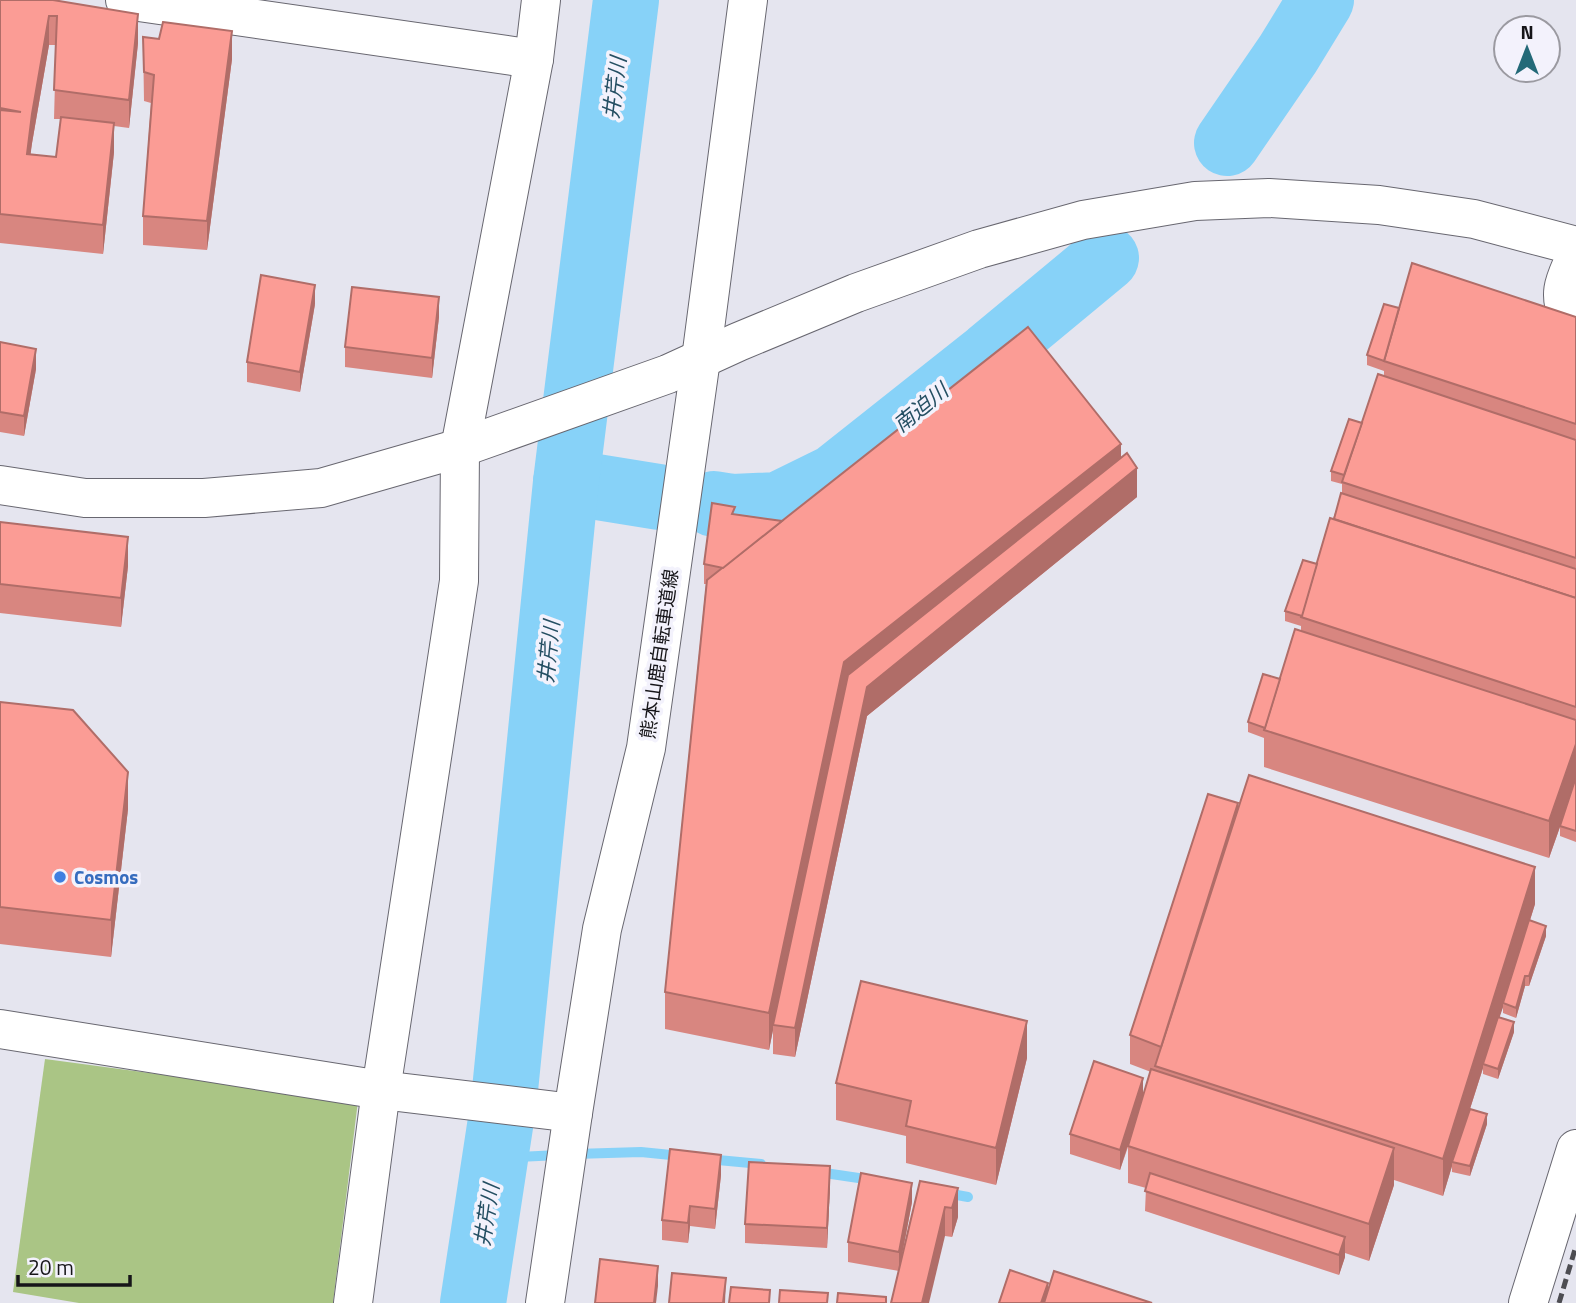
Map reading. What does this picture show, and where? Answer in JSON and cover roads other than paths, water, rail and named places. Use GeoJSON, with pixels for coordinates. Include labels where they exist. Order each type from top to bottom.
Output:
{"type":"FeatureCollection","features":[{"type":"Feature","properties":{"kind":"street"},"geometry":{"type":"LineString","coordinates":[[125,0],[534,60]]}},
{"type":"Feature","properties":{"kind":"street"},"geometry":{"type":"LineString","coordinates":[[353,1303],[381,1090],[459,581],[471,443],[534,60],[541,0]]}},
{"type":"Feature","properties":{"kind":"street","name":"熊本山鹿自転車道線"},"geometry":{"type":"LineString","coordinates":[[545,1303],[601,929],[646,748],[684,366],[748,0]]}},
{"type":"Feature","properties":{"kind":"street"},"geometry":{"type":"LineString","coordinates":[[0,485],[85,498],[204,498],[321,488],[471,443],[684,366],[856,293],[979,248],[1083,220],[1195,201],[1269,198],[1379,205],[1474,219],[1576,246]]}},
{"type":"Feature","properties":{"kind":"street"},"geometry":{"type":"LineString","coordinates":[[1576,255],[1563,287],[1562,303],[1568,317],[1576,321]]}},
{"type":"Feature","properties":{"kind":"street"},"geometry":{"type":"LineString","coordinates":[[0,1029],[572,1121]]}},
{"type":"Feature","properties":{"kind":"street"},"geometry":{"type":"LineString","coordinates":[[1528,1303],[1576,1149]]}},
{"type":"Feature","properties":{"kind":"waterway","name":"井芹川"},"geometry":{"type":"LineString","coordinates":[[473,1303],[504,1100],[566,482],[626,0]]}},
{"type":"Feature","properties":{"kind":"waterway","name":"南迫川"},"geometry":{"type":"LineString","coordinates":[[1227,143],[1321,0]]}},
{"type":"Feature","properties":{"kind":"waterway","name":"南迫川"},"geometry":{"type":"LineString","coordinates":[[714,504],[733,507],[778,505],[835,477],[1106,258]]}},
{"type":"Feature","properties":{"kind":"waterway","name":"南迫川"},"geometry":{"type":"LineString","coordinates":[[566,482],[659,497]]}},
{"type":"Feature","properties":{"kind":"waterway"},"geometry":{"type":"LineString","coordinates":[[575,1154],[641,1152],[681,1156]]}},
{"type":"Feature","properties":{"kind":"waterway"},"geometry":{"type":"LineString","coordinates":[[495,1158],[559,1155]]}},
{"type":"Feature","properties":{"kind":"waterway"},"geometry":{"type":"LineString","coordinates":[[707,1159],[761,1164]]}},
{"type":"Feature","properties":{"kind":"waterway"},"geometry":{"type":"LineString","coordinates":[[818,1172],[872,1180]]}},
{"type":"Feature","properties":{"kind":"waterway"},"geometry":{"type":"LineString","coordinates":[[946,1193],[968,1197]]}},
{"type":"Feature","properties":{"kind":"railway"},"geometry":{"type":"LineString","coordinates":[[1559,1303],[1576,1246]]}},
{"type":"Feature","properties":{"kind":"place","name":"Cosmos"},"geometry":{"type":"Point","coordinates":[60,877]}}]}
